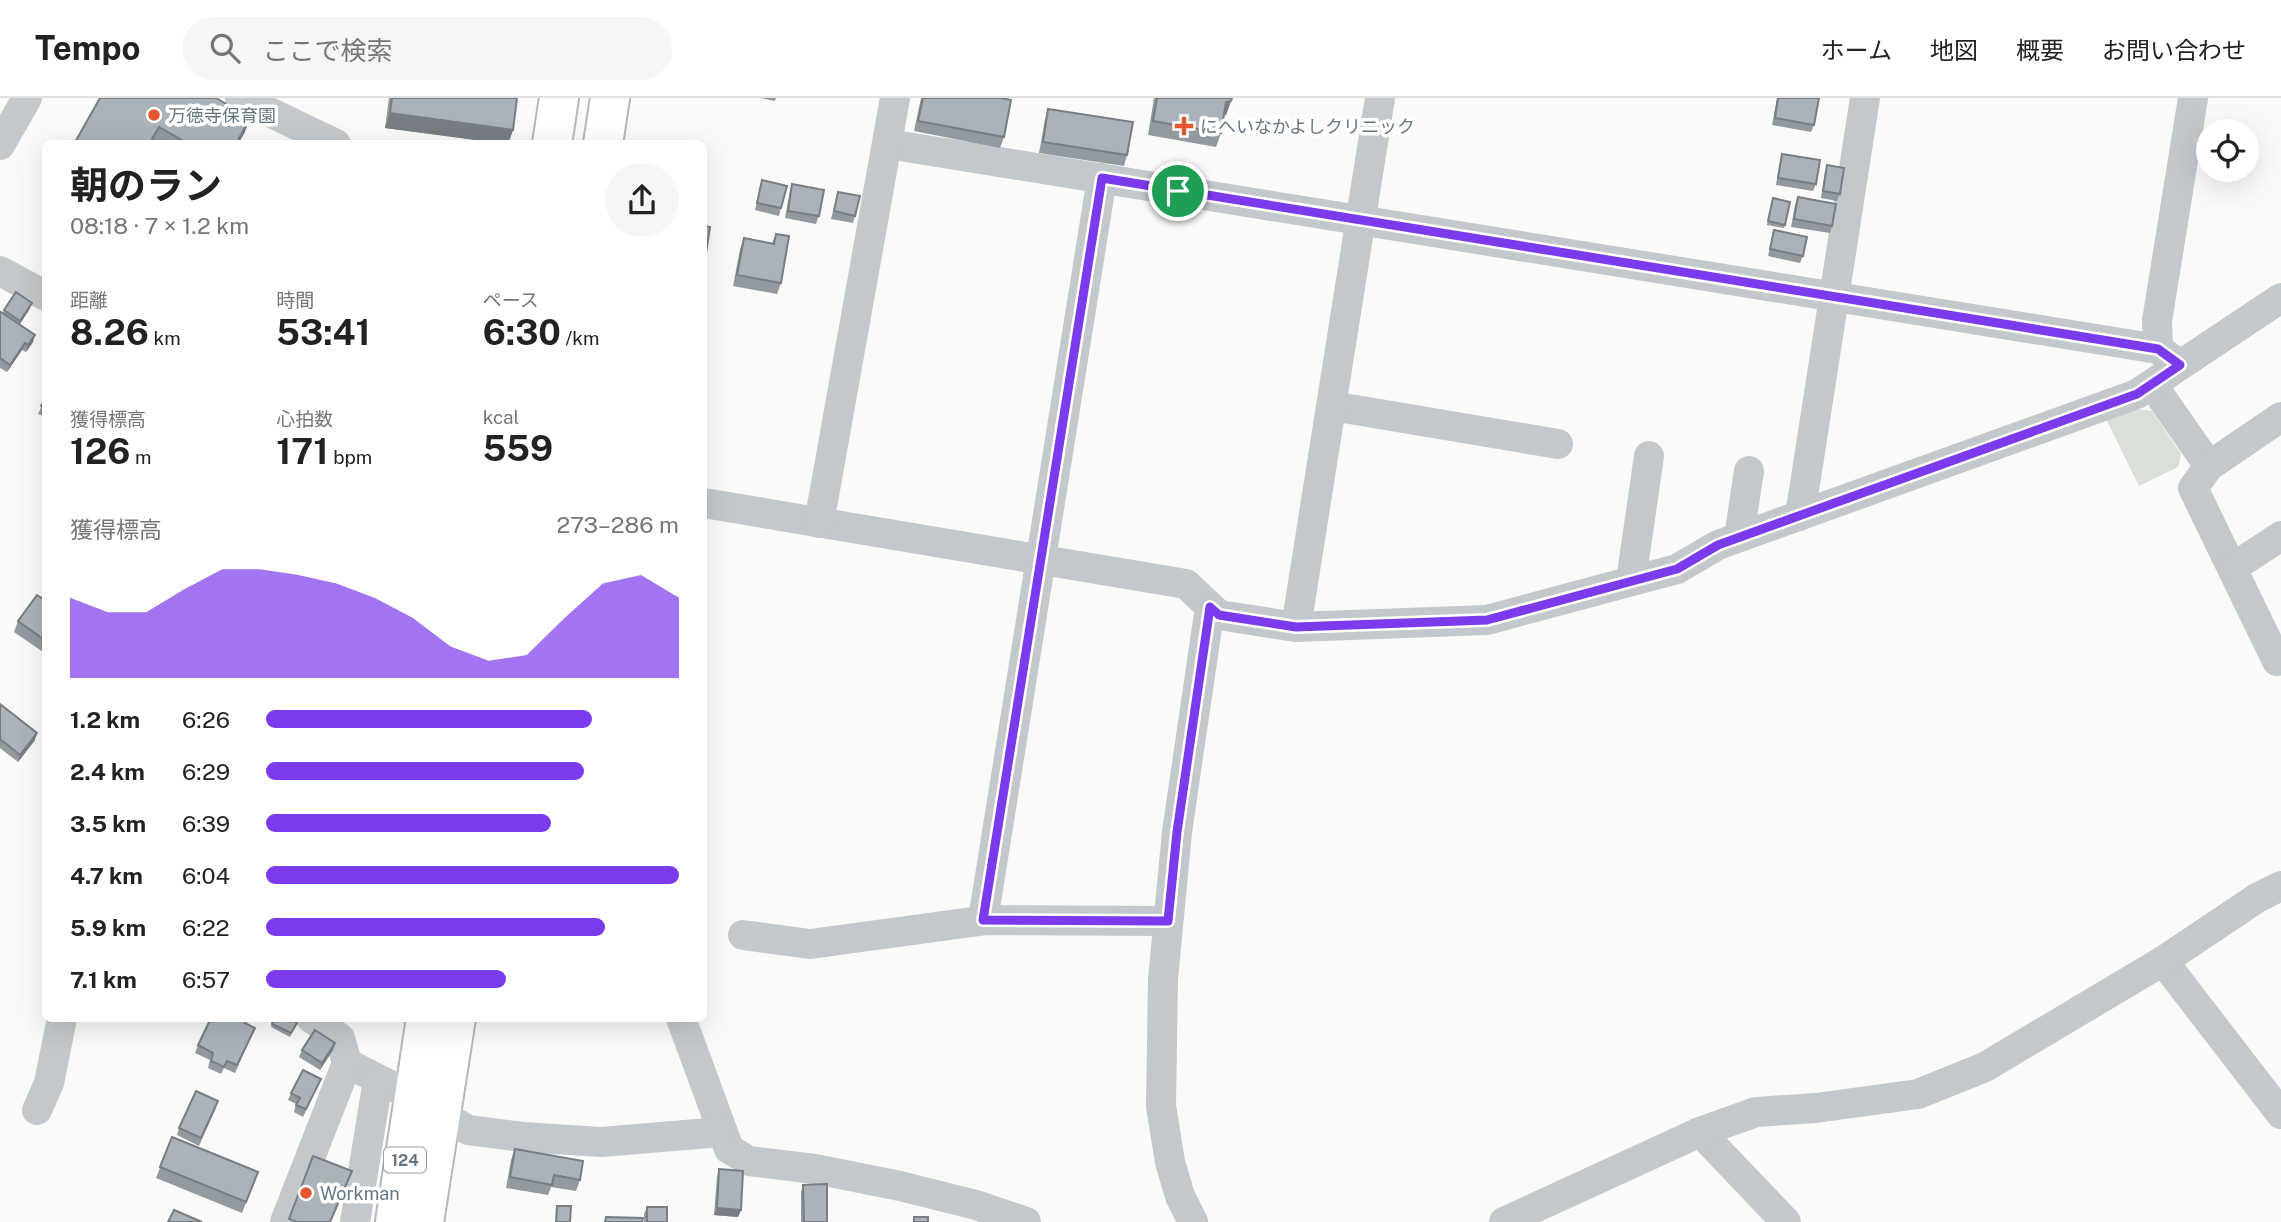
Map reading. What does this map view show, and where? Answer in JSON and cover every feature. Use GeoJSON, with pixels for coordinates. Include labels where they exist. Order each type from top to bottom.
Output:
{"type":"FeatureCollection","features":[{"type":"Feature","properties":{"kind":"highway"},"geometry":{"type":"LineString","coordinates":[[553,140],[559,98]]}},
{"type":"Feature","properties":{"kind":"highway"},"geometry":{"type":"LineString","coordinates":[[604,140],[610,98]]}},
{"type":"Feature","properties":{"kind":"highway","name":"124"},"geometry":{"type":"LineString","coordinates":[[424,1222],[429,1106],[426,1022]]}},
{"type":"Feature","properties":{"kind":"highway","name":"124"},"geometry":{"type":"LineString","coordinates":[[395,1222],[455,1022]]}},
{"type":"Feature","properties":{"kind":"street"},"geometry":{"type":"LineString","coordinates":[[0,145],[27,98]]}},
{"type":"Feature","properties":{"kind":"street"},"geometry":{"type":"LineString","coordinates":[[240,98],[284,108],[330,140]]}},
{"type":"Feature","properties":{"kind":"street"},"geometry":{"type":"LineString","coordinates":[[819,523],[895,98]]}},
{"type":"Feature","properties":{"kind":"street"},"geometry":{"type":"LineString","coordinates":[[1296,627],[1380,98]]}},
{"type":"Feature","properties":{"kind":"street"},"geometry":{"type":"LineString","coordinates":[[1800,516],[1865,98]]}},
{"type":"Feature","properties":{"kind":"street"},"geometry":{"type":"LineString","coordinates":[[707,504],[1186,584],[1219,615],[1296,627],[1487,620],[1677,569],[1718,545],[2137,394],[2152,384],[2165,345],[2193,98]]}},
{"type":"Feature","properties":{"kind":"street"},"geometry":{"type":"LineString","coordinates":[[888,145],[1361,222],[2165,345],[2279,304]]}},
{"type":"Feature","properties":{"kind":"street"},"geometry":{"type":"LineString","coordinates":[[983,920],[1102,178]]}},
{"type":"Feature","properties":{"kind":"street"},"geometry":{"type":"LineString","coordinates":[[0,271],[42,294]]}},
{"type":"Feature","properties":{"kind":"street"},"geometry":{"type":"LineString","coordinates":[[2152,384],[2209,466]]}},
{"type":"Feature","properties":{"kind":"street"},"geometry":{"type":"LineString","coordinates":[[1332,406],[1558,444]]}},
{"type":"Feature","properties":{"kind":"street"},"geometry":{"type":"LineString","coordinates":[[2281,417],[2209,466],[2193,488],[2277,661],[2281,658]]}},
{"type":"Feature","properties":{"kind":"street"},"geometry":{"type":"LineString","coordinates":[[1631,581],[1649,456]]}},
{"type":"Feature","properties":{"kind":"street"},"geometry":{"type":"LineString","coordinates":[[1739,537],[1749,471]]}},
{"type":"Feature","properties":{"kind":"street"},"geometry":{"type":"LineString","coordinates":[[2232,568],[2281,536]]}},
{"type":"Feature","properties":{"kind":"street"},"geometry":{"type":"LineString","coordinates":[[1192,1222],[1180,1196],[1170,1162],[1161,1106],[1163,979],[1177,832],[1210,607]]}},
{"type":"Feature","properties":{"kind":"street"},"geometry":{"type":"LineString","coordinates":[[1504,1222],[1700,1132],[1756,1111],[1816,1108],[1919,1094],[1985,1067],[2163,961],[2257,898],[2281,886]]}},
{"type":"Feature","properties":{"kind":"street"},"geometry":{"type":"LineString","coordinates":[[743,935],[810,944],[983,920],[1168,921]]}},
{"type":"Feature","properties":{"kind":"street"},"geometry":{"type":"LineString","coordinates":[[2163,961],[2281,1114]]}},
{"type":"Feature","properties":{"kind":"street"},"geometry":{"type":"LineString","coordinates":[[37,1110],[49,1083],[61,1022]]}},
{"type":"Feature","properties":{"kind":"street"},"geometry":{"type":"LineString","coordinates":[[285,1222],[347,1062],[340,1038],[317,1022]]}},
{"type":"Feature","properties":{"kind":"street"},"geometry":{"type":"LineString","coordinates":[[682,1022],[729,1149],[749,1161],[816,1169],[900,1186],[976,1205],[1026,1222]]}},
{"type":"Feature","properties":{"kind":"street"},"geometry":{"type":"LineString","coordinates":[[347,1062],[468,1130],[601,1142],[721,1132]]}},
{"type":"Feature","properties":{"kind":"street"},"geometry":{"type":"LineString","coordinates":[[355,1222],[378,1080]]}},
{"type":"Feature","properties":{"kind":"street"},"geometry":{"type":"LineString","coordinates":[[1700,1132],[1786,1222]]}},
{"type":"Feature","properties":{"kind":"shaded area"},"geometry":{"type":"Polygon","coordinates":[[[2128,408],[2152,411],[2181,454],[2178,467],[2139,486],[2106,419],[2128,408]]]}},
{"type":"Feature","properties":{"kind":"building","name":"万徳寺保育園"},"geometry":{"type":"Polygon","coordinates":[[[100,98],[216,98],[250,118],[238,140],[182,140],[159,127],[154,140],[76,140],[100,98]]]}},
{"type":"Feature","properties":{"kind":"building"},"geometry":{"type":"Polygon","coordinates":[[[392,98],[517,98],[513,130],[390,113],[392,98]]]}},
{"type":"Feature","properties":{"kind":"building"},"geometry":{"type":"Polygon","coordinates":[[[923,98],[1011,100],[1004,137],[918,121],[923,98]]]}},
{"type":"Feature","properties":{"kind":"building","name":"にへいなかよしクリニック"},"geometry":{"type":"Polygon","coordinates":[[[1157,98],[1232,98],[1226,102],[1221,133],[1153,121],[1157,98]]]}},
{"type":"Feature","properties":{"kind":"building"},"geometry":{"type":"Polygon","coordinates":[[[1778,98],[1819,98],[1814,125],[1775,118],[1778,98]]]}},
{"type":"Feature","properties":{"kind":"building"},"geometry":{"type":"Polygon","coordinates":[[[1048,109],[1133,122],[1127,155],[1043,142],[1048,109]]]}},
{"type":"Feature","properties":{"kind":"building"},"geometry":{"type":"Polygon","coordinates":[[[1782,154],[1820,160],[1816,184],[1778,178],[1782,154]]]}},
{"type":"Feature","properties":{"kind":"building"},"geometry":{"type":"Polygon","coordinates":[[[1827,165],[1844,168],[1840,194],[1823,191],[1827,165]]]}},
{"type":"Feature","properties":{"kind":"building"},"geometry":{"type":"Polygon","coordinates":[[[762,180],[787,186],[781,208],[757,203],[762,180]]]}},
{"type":"Feature","properties":{"kind":"building"},"geometry":{"type":"Polygon","coordinates":[[[792,184],[824,190],[819,216],[788,211],[792,184]]]}},
{"type":"Feature","properties":{"kind":"building"},"geometry":{"type":"Polygon","coordinates":[[[838,192],[860,196],[855,216],[834,211],[838,192]]]}},
{"type":"Feature","properties":{"kind":"building"},"geometry":{"type":"Polygon","coordinates":[[[1798,197],[1836,204],[1832,226],[1794,219],[1798,197]]]}},
{"type":"Feature","properties":{"kind":"building"},"geometry":{"type":"Polygon","coordinates":[[[1773,198],[1790,202],[1785,225],[1768,221],[1773,198]]]}},
{"type":"Feature","properties":{"kind":"building"},"geometry":{"type":"Polygon","coordinates":[[[1774,230],[1807,237],[1803,256],[1770,249],[1774,230]]]}},
{"type":"Feature","properties":{"kind":"building"},"geometry":{"type":"Polygon","coordinates":[[[776,234],[789,236],[781,283],[737,275],[744,238],[774,244],[776,234]]]}},
{"type":"Feature","properties":{"kind":"building"},"geometry":{"type":"Polygon","coordinates":[[[16,292],[32,303],[20,321],[4,310],[16,292]]]}},
{"type":"Feature","properties":{"kind":"building"},"geometry":{"type":"Polygon","coordinates":[[[1,312],[35,335],[28,345],[25,343],[10,365],[0,358],[1,312]]]}},
{"type":"Feature","properties":{"kind":"building"},"geometry":{"type":"Polygon","coordinates":[[[37,595],[42,598],[42,638],[18,621],[37,595]]]}},
{"type":"Feature","properties":{"kind":"building"},"geometry":{"type":"Polygon","coordinates":[[[0,704],[37,733],[20,755],[0,739],[0,704]]]}},
{"type":"Feature","properties":{"kind":"building"},"geometry":{"type":"Polygon","coordinates":[[[209,1022],[245,1022],[255,1028],[237,1065],[227,1061],[224,1067],[211,1061],[213,1053],[198,1045],[209,1022]]]}},
{"type":"Feature","properties":{"kind":"building"},"geometry":{"type":"Polygon","coordinates":[[[273,1022],[297,1023],[291,1033],[273,1022]]]}},
{"type":"Feature","properties":{"kind":"building"},"geometry":{"type":"Polygon","coordinates":[[[315,1030],[335,1043],[322,1063],[302,1050],[315,1030]]]}},
{"type":"Feature","properties":{"kind":"building"},"geometry":{"type":"Polygon","coordinates":[[[303,1070],[321,1079],[306,1109],[296,1105],[300,1098],[291,1093],[303,1070]]]}},
{"type":"Feature","properties":{"kind":"building"},"geometry":{"type":"Polygon","coordinates":[[[196,1091],[218,1101],[201,1138],[179,1128],[196,1091]]]}},
{"type":"Feature","properties":{"kind":"building"},"geometry":{"type":"Polygon","coordinates":[[[172,1137],[258,1172],[246,1202],[160,1167],[172,1137]]]}},
{"type":"Feature","properties":{"kind":"building"},"geometry":{"type":"Polygon","coordinates":[[[515,1149],[583,1161],[580,1180],[554,1175],[552,1185],[510,1177],[515,1149]]]}},
{"type":"Feature","properties":{"kind":"building"},"geometry":{"type":"Polygon","coordinates":[[[313,1156],[352,1171],[330,1222],[297,1222],[289,1219],[313,1156]]]}},
{"type":"Feature","properties":{"kind":"building"},"geometry":{"type":"Polygon","coordinates":[[[719,1169],[743,1171],[741,1210],[717,1208],[719,1169]]]}},
{"type":"Feature","properties":{"kind":"building"},"geometry":{"type":"Polygon","coordinates":[[[827,1184],[827,1222],[804,1222],[803,1185],[827,1184]]]}},
{"type":"Feature","properties":{"kind":"building"},"geometry":{"type":"Polygon","coordinates":[[[557,1206],[571,1206],[570,1222],[556,1222],[557,1206]]]}},
{"type":"Feature","properties":{"kind":"building"},"geometry":{"type":"Polygon","coordinates":[[[647,1207],[667,1207],[667,1222],[647,1222],[647,1207]]]}},
{"type":"Feature","properties":{"kind":"building"},"geometry":{"type":"Polygon","coordinates":[[[174,1210],[202,1222],[168,1222],[174,1210]]]}},
{"type":"Feature","properties":{"kind":"building"},"geometry":{"type":"Polygon","coordinates":[[[606,1217],[643,1218],[642,1222],[605,1222],[606,1217]]]}},
{"type":"Feature","properties":{"kind":"building"},"geometry":{"type":"Polygon","coordinates":[[[914,1217],[928,1217],[928,1222],[914,1222],[914,1217]]]}},
{"type":"Feature","properties":{"kind":"place","name":"万徳寺保育園"},"geometry":{"type":"Point","coordinates":[154,115]}},
{"type":"Feature","properties":{"kind":"place","name":"にへいなかよしクリニック"},"geometry":{"type":"Point","coordinates":[1184,126]}},
{"type":"Feature","properties":{"kind":"place","name":"Workman"},"geometry":{"type":"Point","coordinates":[306,1193]}},
{"type":"Feature","properties":{"kind":"route"},"geometry":{"type":"LineString","coordinates":[[1102,178],[1178,191],[2158,349],[2180,365],[2137,394],[1718,545],[1677,569],[1487,620],[1296,627],[1219,615],[1210,607],[1177,832],[1168,921],[983,920],[1102,178]]}}]}
